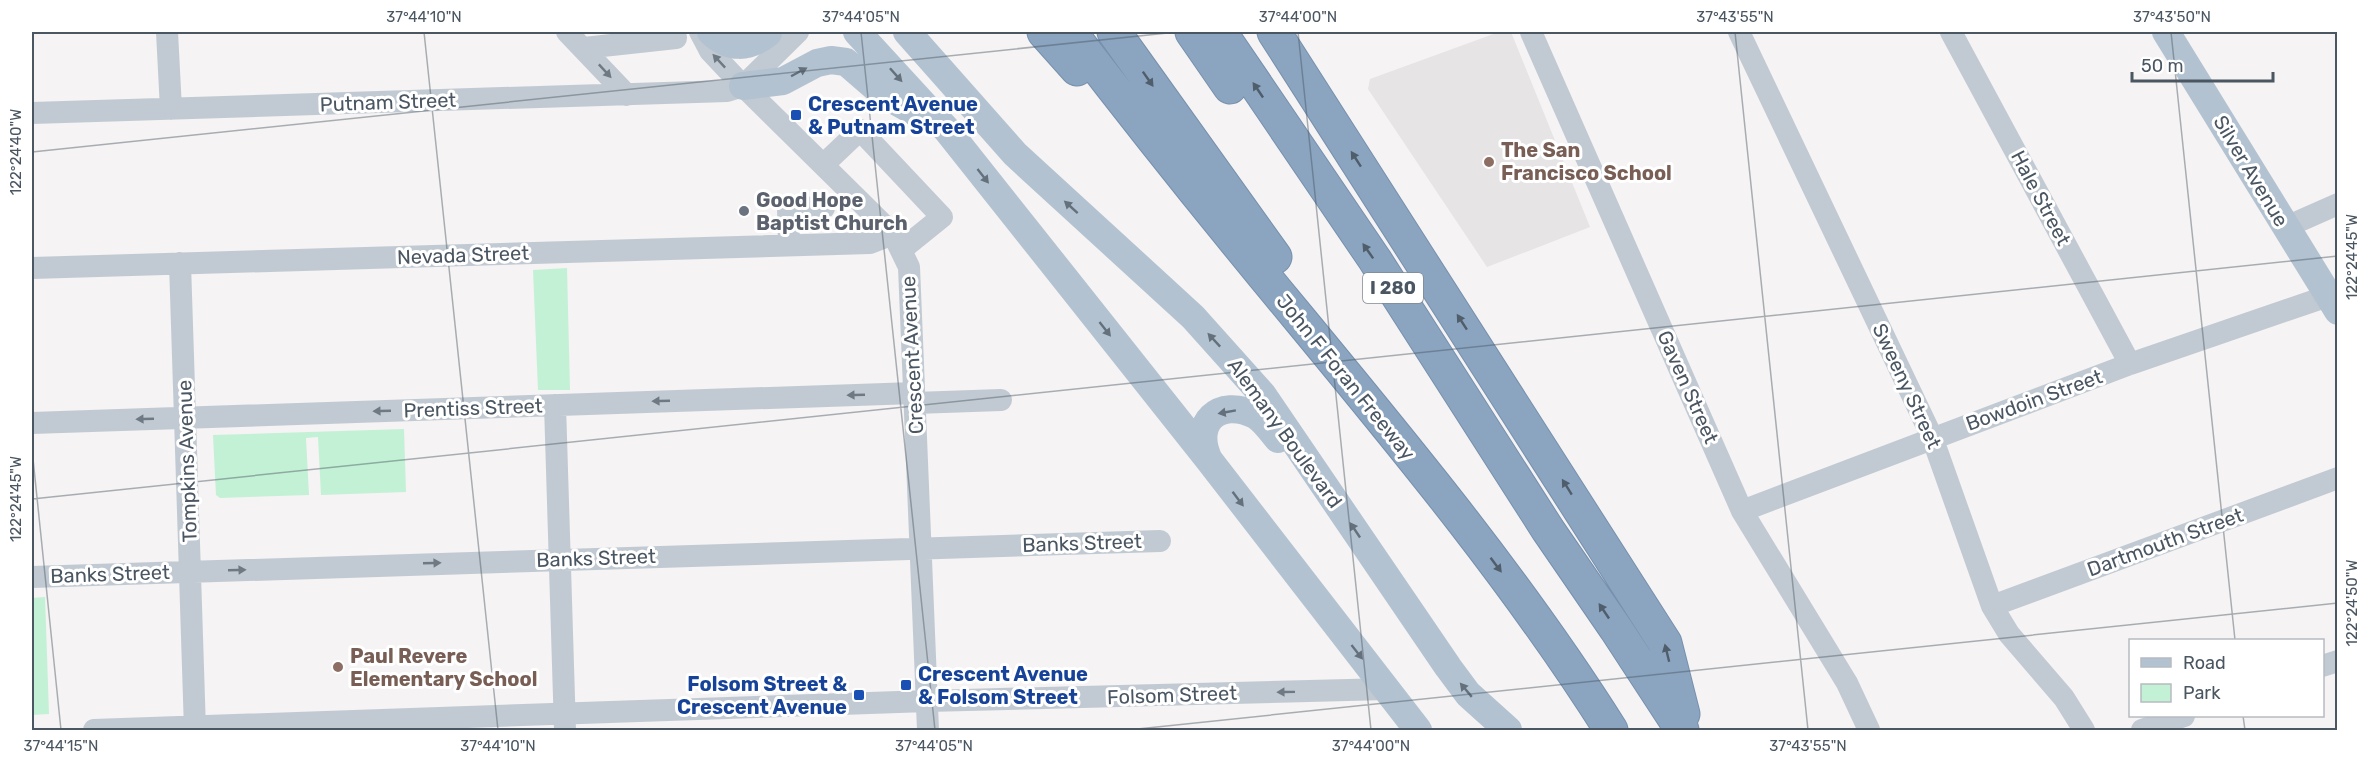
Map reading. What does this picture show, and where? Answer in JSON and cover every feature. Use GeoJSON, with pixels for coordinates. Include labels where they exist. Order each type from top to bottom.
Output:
{"type":"FeatureCollection","features":[{"type":"Feature","properties":{"kind":"highway"},"geometry":{"type":"LineString","coordinates":[[1044,32],[1304,324]]}},
{"type":"Feature","properties":{"kind":"highway","name":"John F Foran Freeway"},"geometry":{"type":"LineString","coordinates":[[1070,32],[1179,171],[1461,518],[1559,652],[1611,730]]}},
{"type":"Feature","properties":{"kind":"highway"},"geometry":{"type":"LineString","coordinates":[[1114,32],[1461,518]]}},
{"type":"Feature","properties":{"kind":"highway"},"geometry":{"type":"LineString","coordinates":[[1192,32],[1222,48],[1355,268],[1548,530],[1682,730]]}},
{"type":"Feature","properties":{"kind":"highway"},"geometry":{"type":"LineString","coordinates":[[1274,32],[1495,373],[1665,643],[1687,730]]}},
{"type":"Feature","properties":{"kind":"main road"},"geometry":{"type":"LineString","coordinates":[[711,32],[725,42],[738,46],[752,44],[768,32]]}},
{"type":"Feature","properties":{"kind":"main road"},"geometry":{"type":"LineString","coordinates":[[768,32],[750,80],[783,81],[817,63],[831,60],[846,62],[884,94],[947,130]]}},
{"type":"Feature","properties":{"kind":"main road"},"geometry":{"type":"LineString","coordinates":[[857,32],[947,130],[1209,460],[1418,730]]}},
{"type":"Feature","properties":{"kind":"main road","name":"Alemany Boulevard"},"geometry":{"type":"LineString","coordinates":[[907,32],[1038,177],[1193,317],[1262,394],[1448,667],[1468,694],[1508,730]]}},
{"type":"Feature","properties":{"kind":"main road","name":"Silver Avenue"},"geometry":{"type":"LineString","coordinates":[[2166,32],[2333,303]]}},
{"type":"Feature","properties":{"kind":"main road"},"geometry":{"type":"LineString","coordinates":[[1209,460],[1202,436],[1205,424],[1214,415],[1228,409],[1244,411],[1258,416],[1333,497]]}},
{"type":"Feature","properties":{"kind":"street"},"geometry":{"type":"LineString","coordinates":[[167,32],[171,109]]}},
{"type":"Feature","properties":{"kind":"street"},"geometry":{"type":"LineString","coordinates":[[567,32],[627,95]]}},
{"type":"Feature","properties":{"kind":"street"},"geometry":{"type":"LineString","coordinates":[[584,48],[643,36],[676,38],[675,32]]}},
{"type":"Feature","properties":{"kind":"street","name":"Crescent Avenue"},"geometry":{"type":"LineString","coordinates":[[700,32],[710,51],[750,80],[823,165],[897,242],[909,267],[928,730]]}},
{"type":"Feature","properties":{"kind":"street"},"geometry":{"type":"LineString","coordinates":[[750,80],[798,32]]}},
{"type":"Feature","properties":{"kind":"street","name":"Gaven Street"},"geometry":{"type":"LineString","coordinates":[[1531,32],[1742,511],[1825,645],[1869,730]]}},
{"type":"Feature","properties":{"kind":"street","name":"Sweeny Street"},"geometry":{"type":"LineString","coordinates":[[1739,32],[1932,437],[1992,606],[2009,634],[2064,698],[2084,730]]}},
{"type":"Feature","properties":{"kind":"street","name":"Hale Street"},"geometry":{"type":"LineString","coordinates":[[1951,32],[2130,364]]}},
{"type":"Feature","properties":{"kind":"street","name":"Putnam Street"},"geometry":{"type":"LineString","coordinates":[[32,113],[728,91],[750,80]]}},
{"type":"Feature","properties":{"kind":"street"},"geometry":{"type":"LineString","coordinates":[[823,165],[861,130],[942,217],[897,242]]}},
{"type":"Feature","properties":{"kind":"street"},"geometry":{"type":"LineString","coordinates":[[2286,227],[2337,204]]}},
{"type":"Feature","properties":{"kind":"street"},"geometry":{"type":"LineString","coordinates":[[789,245],[788,207],[824,208]]}},
{"type":"Feature","properties":{"kind":"street","name":"Nevada Street"},"geometry":{"type":"LineString","coordinates":[[32,268],[897,242]]}},
{"type":"Feature","properties":{"kind":"street","name":"Tompkins Avenue"},"geometry":{"type":"LineString","coordinates":[[180,263],[195,728]]}},
{"type":"Feature","properties":{"kind":"street","name":"Bowdoin Street"},"geometry":{"type":"LineString","coordinates":[[1742,511],[1932,437],[2130,364],[2333,303]]}},
{"type":"Feature","properties":{"kind":"street","name":"Prentiss Street"},"geometry":{"type":"LineString","coordinates":[[32,423],[555,405],[914,398],[1001,400]]}},
{"type":"Feature","properties":{"kind":"street"},"geometry":{"type":"LineString","coordinates":[[555,405],[565,722]]}},
{"type":"Feature","properties":{"kind":"street","name":"Dartmouth Street"},"geometry":{"type":"LineString","coordinates":[[1992,606],[2337,478]]}},
{"type":"Feature","properties":{"kind":"street","name":"Banks Street"},"geometry":{"type":"LineString","coordinates":[[32,577],[1160,541]]}},
{"type":"Feature","properties":{"kind":"street","name":"Folsom Street"},"geometry":{"type":"LineString","coordinates":[[94,730],[565,722],[927,701],[1387,689]]}},
{"type":"Feature","properties":{"kind":"street"},"geometry":{"type":"LineString","coordinates":[[2142,730],[2181,717]]}},
{"type":"Feature","properties":{"kind":"shaded area","name":"The San Francisco School"},"geometry":{"type":"Polygon","coordinates":[[[1499,32],[1511,32],[1590,227],[1487,267],[1368,89],[1370,79],[1499,32]]]}},
{"type":"Feature","properties":{"kind":"green space"},"geometry":{"type":"Polygon","coordinates":[[[567,268],[570,390],[538,390],[533,270],[567,268]]]}},
{"type":"Feature","properties":{"kind":"green space"},"geometry":{"type":"Polygon","coordinates":[[[404,429],[406,492],[321,495],[318,437],[306,438],[309,495],[220,498],[216,495],[213,435],[404,429]]]}},
{"type":"Feature","properties":{"kind":"green space"},"geometry":{"type":"Polygon","coordinates":[[[45,597],[49,714],[32,715],[32,598],[45,597]]]}},
{"type":"Feature","properties":{"kind":"place","name":"Crescent Avenue & Putnam Street"},"geometry":{"type":"Point","coordinates":[796,115]}},
{"type":"Feature","properties":{"kind":"place","name":"The San Francisco School"},"geometry":{"type":"Point","coordinates":[1489,162]}},
{"type":"Feature","properties":{"kind":"place","name":"Good Hope Baptist Church"},"geometry":{"type":"Point","coordinates":[744,211]}},
{"type":"Feature","properties":{"kind":"place","name":"Paul Revere Elementary School"},"geometry":{"type":"Point","coordinates":[338,667]}},
{"type":"Feature","properties":{"kind":"place","name":"Crescent Avenue & Folsom Street"},"geometry":{"type":"Point","coordinates":[906,685]}},
{"type":"Feature","properties":{"kind":"place","name":"Folsom Street & Crescent Avenue"},"geometry":{"type":"Point","coordinates":[859,695]}}]}
